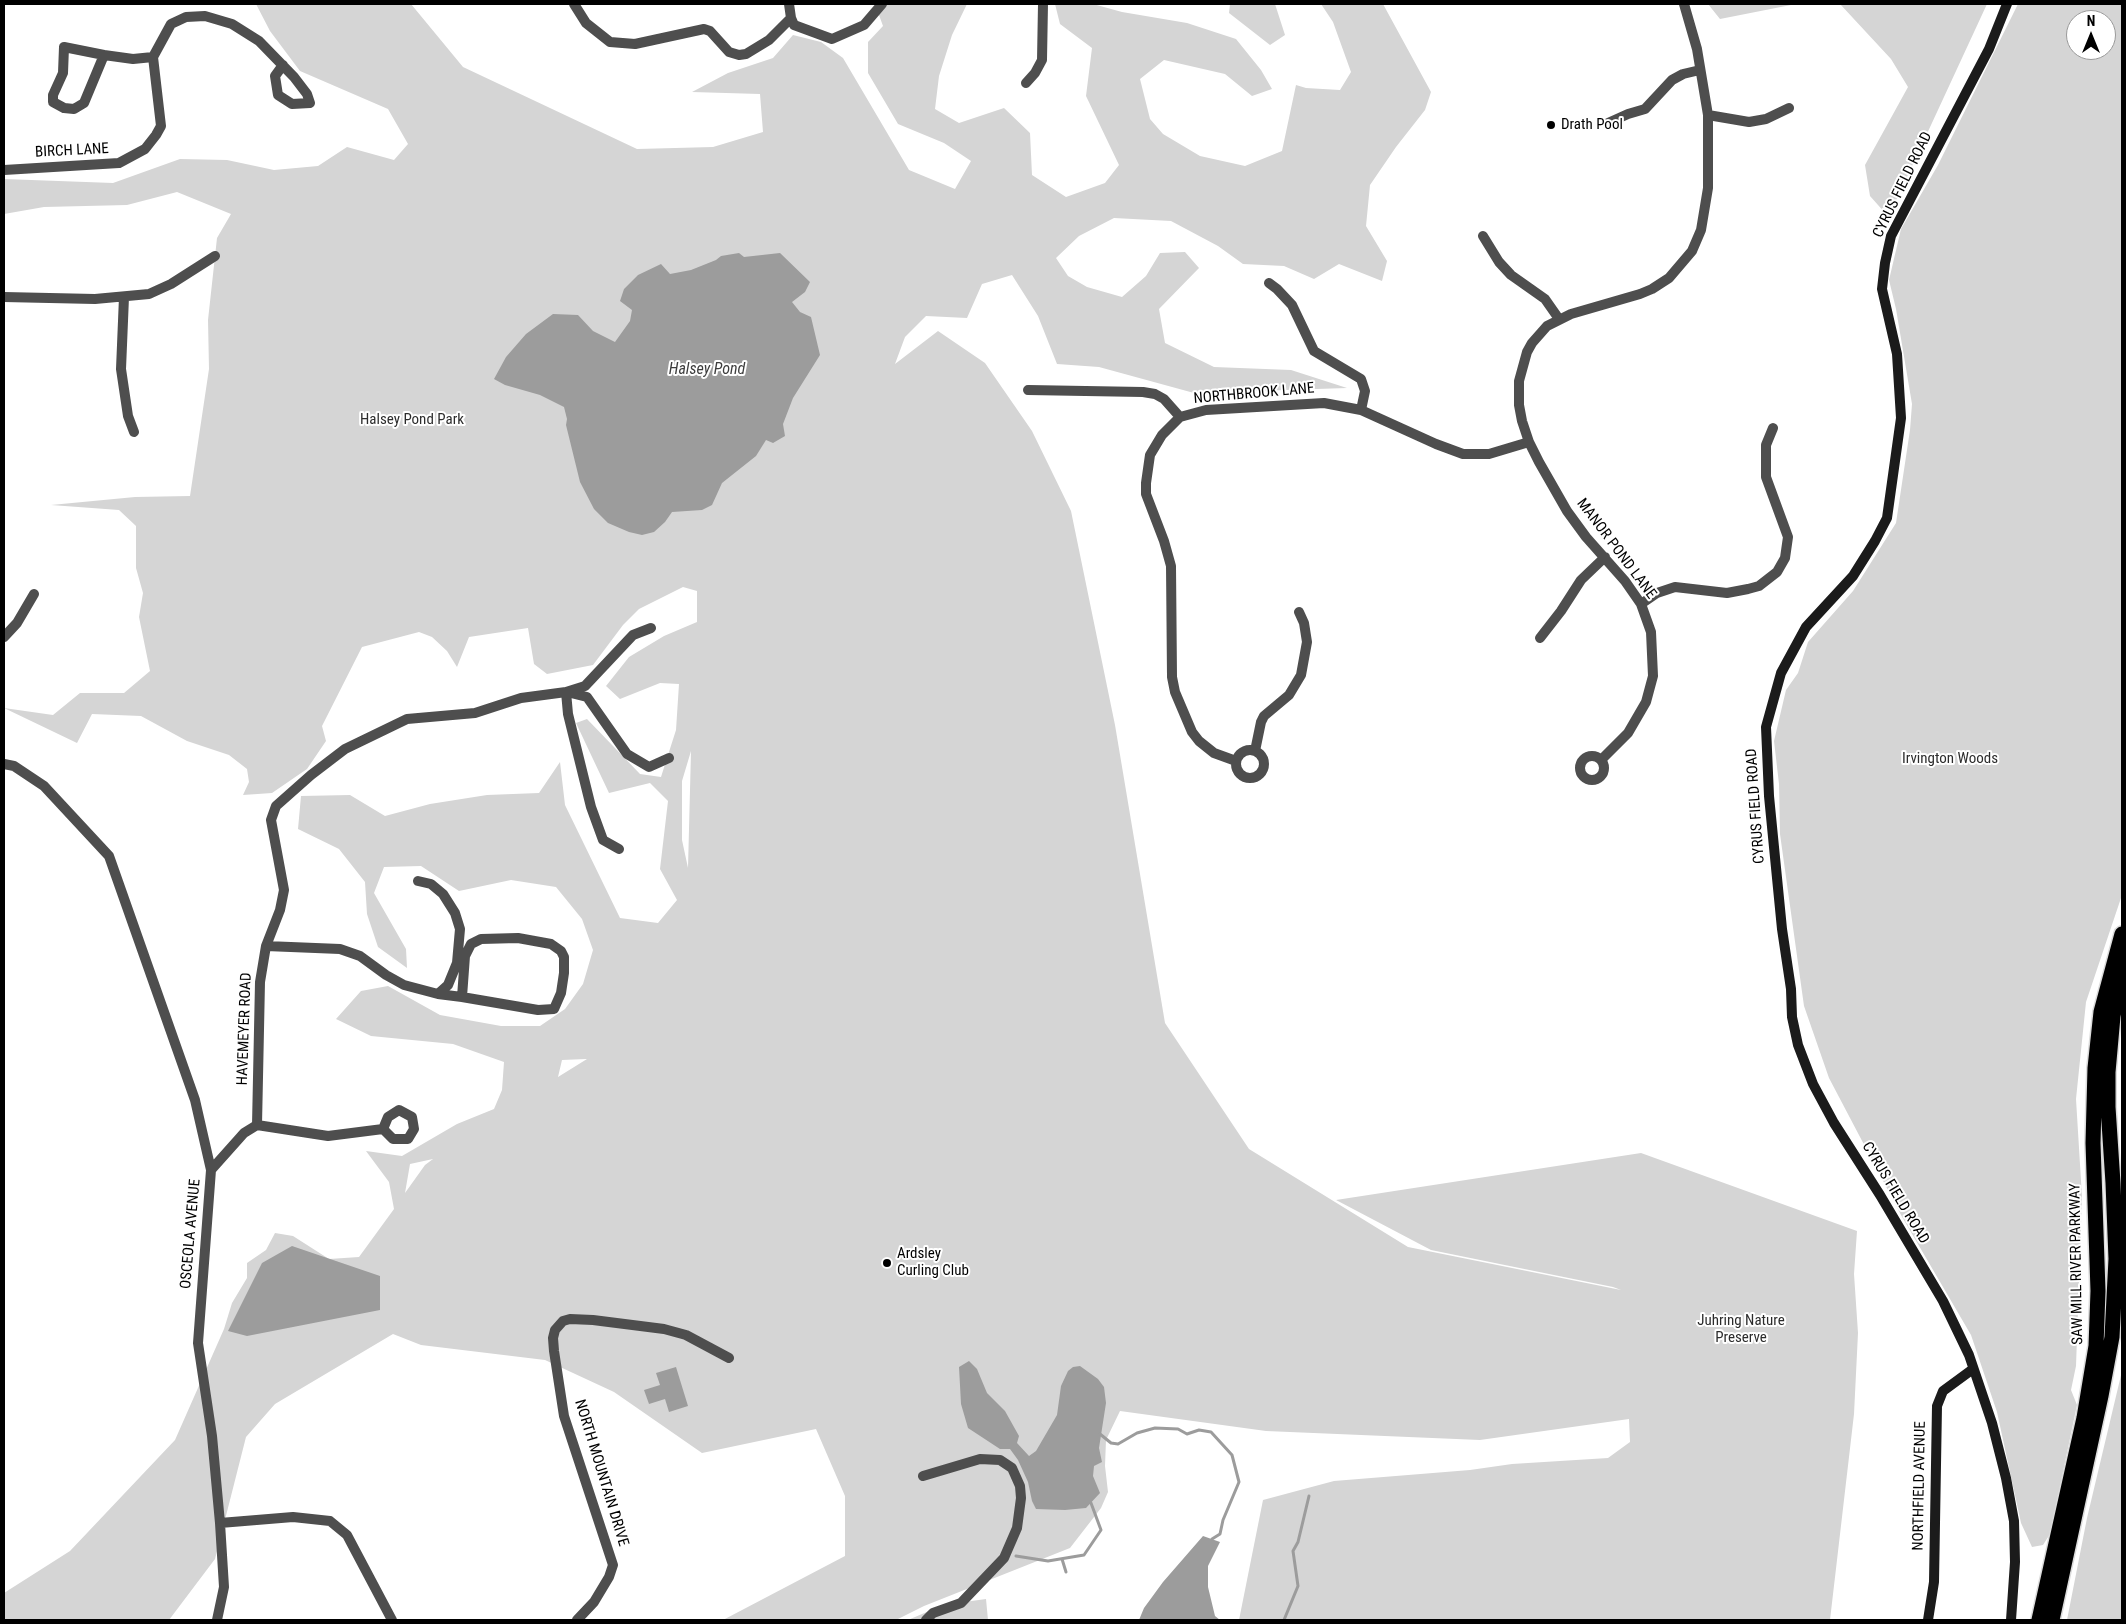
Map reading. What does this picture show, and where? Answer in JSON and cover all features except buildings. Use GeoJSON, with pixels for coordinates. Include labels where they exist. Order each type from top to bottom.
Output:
{"type":"FeatureCollection","features":[{"type":"Feature","properties":{"kind":"highway","name":"SAW MILL RIVER PARKWAY"},"geometry":{"type":"LineString","coordinates":[[2039,1620],[2088,1400],[2096,1346],[2098,1281],[2093,1143],[2095,1068],[2103,1003],[2122,934]]}},
{"type":"Feature","properties":{"kind":"highway"},"geometry":{"type":"LineString","coordinates":[[2052,1620],[2101,1396],[2113,1329],[2116,1240],[2108,1107],[2108,1072],[2113,1016],[2122,974]]}},
{"type":"Feature","properties":{"kind":"street"},"geometry":{"type":"LineString","coordinates":[[574,4],[586,23],[610,42],[635,44],[704,29],[710,31],[729,52],[739,55],[746,54],[769,40],[790,18]]}},
{"type":"Feature","properties":{"kind":"street"},"geometry":{"type":"LineString","coordinates":[[789,4],[790,18],[794,25],[832,39],[864,25],[882,4]]}},
{"type":"Feature","properties":{"kind":"street","name":"MANOR POND LANE"},"geometry":{"type":"LineString","coordinates":[[1601,760],[1634,723],[1646,702],[1650,689],[1653,661],[1651,632],[1641,604],[1625,581],[1586,537],[1567,511],[1529,442],[1519,406],[1521,369],[1532,343],[1547,326],[1559,319],[1652,289],[1669,278],[1692,251],[1701,230],[1708,188],[1708,115],[1692,28],[1684,4]]}},
{"type":"Feature","properties":{"kind":"street","name":"CYRUS FIELD ROAD"},"geometry":{"type":"LineString","coordinates":[[2007,4],[1989,50],[1891,236],[1882,290],[1897,354],[1901,418],[1887,518],[1876,542],[1853,576],[1806,627],[1781,673],[1766,727],[1768,796],[1782,929],[1791,989],[1792,1017],[1798,1045],[1813,1084],[1834,1123],[1880,1194],[1943,1301],[1974,1369],[1992,1423],[2006,1478],[2014,1521],[2015,1562],[2011,1620]]}},
{"type":"Feature","properties":{"kind":"street"},"geometry":{"type":"LineString","coordinates":[[1026,83],[1035,73],[1042,60],[1043,6]]}},
{"type":"Feature","properties":{"kind":"street"},"geometry":{"type":"LineString","coordinates":[[104,55],[84,103],[74,109],[64,108],[53,102],[53,95],[62,73],[64,47],[134,59],[153,57],[171,24],[186,18],[205,16],[232,24],[259,40],[283,65]]}},
{"type":"Feature","properties":{"kind":"street","name":"BIRCH LANE"},"geometry":{"type":"LineString","coordinates":[[4,170],[119,163],[144,148],[156,135],[161,126],[153,57]]}},
{"type":"Feature","properties":{"kind":"street"},"geometry":{"type":"LineString","coordinates":[[1608,123],[1645,109],[1672,80],[1683,74],[1700,70]]}},
{"type":"Feature","properties":{"kind":"street"},"geometry":{"type":"LineString","coordinates":[[1708,115],[1749,122],[1766,119],[1789,108]]}},
{"type":"Feature","properties":{"kind":"street"},"geometry":{"type":"LineString","coordinates":[[1483,236],[1498,262],[1511,275],[1545,299],[1559,319]]}},
{"type":"Feature","properties":{"kind":"street"},"geometry":{"type":"LineString","coordinates":[[4,297],[95,300],[149,294],[172,284],[214,256]]}},
{"type":"Feature","properties":{"kind":"street"},"geometry":{"type":"LineString","coordinates":[[1269,283],[1292,305],[1314,351],[1361,379],[1365,391],[1361,410]]}},
{"type":"Feature","properties":{"kind":"street"},"geometry":{"type":"LineString","coordinates":[[124,297],[121,369],[128,416],[134,432]]}},
{"type":"Feature","properties":{"kind":"street"},"geometry":{"type":"LineString","coordinates":[[1028,390],[1143,392],[1155,394],[1164,399],[1180,417]]}},
{"type":"Feature","properties":{"kind":"street","name":"NORTHBROOK LANE"},"geometry":{"type":"LineString","coordinates":[[1255,751],[1260,754],[1263,762],[1260,772],[1251,777],[1242,774],[1236,767],[1236,761],[1214,753],[1199,741],[1192,732],[1179,706],[1172,677],[1171,566],[1148,500],[1146,482],[1150,456],[1155,444],[1180,417],[1206,410],[1309,403],[1340,405],[1361,410],[1436,444],[1463,454],[1489,454],[1529,442]]}},
{"type":"Feature","properties":{"kind":"street"},"geometry":{"type":"LineString","coordinates":[[1641,604],[1657,593],[1675,587],[1727,593],[1748,589],[1759,586],[1777,572],[1785,558],[1788,537],[1786,527],[1769,489],[1766,477],[1766,445],[1773,428]]}},
{"type":"Feature","properties":{"kind":"street"},"geometry":{"type":"LineString","coordinates":[[1540,638],[1555,620],[1581,580],[1605,557]]}},
{"type":"Feature","properties":{"kind":"street"},"geometry":{"type":"LineString","coordinates":[[4,637],[17,623],[34,594]]}},
{"type":"Feature","properties":{"kind":"street"},"geometry":{"type":"LineString","coordinates":[[1236,761],[1240,754],[1245,751],[1255,751],[1264,716],[1289,695],[1301,675],[1307,642],[1304,623],[1299,612]]}},
{"type":"Feature","properties":{"kind":"street"},"geometry":{"type":"LineString","coordinates":[[566,692],[585,686],[633,635],[651,628]]}},
{"type":"Feature","properties":{"kind":"street"},"geometry":{"type":"LineString","coordinates":[[566,692],[587,698],[627,754],[649,767],[669,758]]}},
{"type":"Feature","properties":{"kind":"street"},"geometry":{"type":"LineString","coordinates":[[566,692],[568,714],[591,807],[603,840],[619,849]]}},
{"type":"Feature","properties":{"kind":"street","name":"HAVEMEYER ROAD"},"geometry":{"type":"LineString","coordinates":[[257,1125],[260,982],[266,946],[280,910],[284,890],[271,820],[276,806],[311,774],[345,749],[408,719],[474,713],[521,698],[566,692]]}},
{"type":"Feature","properties":{"kind":"street","name":"OSCEOLA AVENUE"},"geometry":{"type":"LineString","coordinates":[[4,764],[14,766],[44,786],[109,856],[195,1100],[211,1170],[198,1343],[212,1436],[220,1524],[224,1587],[217,1620]]}},
{"type":"Feature","properties":{"kind":"street"},"geometry":{"type":"LineString","coordinates":[[418,881],[430,884],[443,894],[455,913],[460,930],[457,963],[448,984],[438,994]]}},
{"type":"Feature","properties":{"kind":"street"},"geometry":{"type":"LineString","coordinates":[[266,946],[340,949],[360,956],[386,975],[404,985],[438,994],[538,1010],[554,1009],[561,993],[564,957],[558,947],[552,944],[518,938],[481,939],[471,944],[465,956],[462,997]]}},
{"type":"Feature","properties":{"kind":"street"},"geometry":{"type":"LineString","coordinates":[[211,1170],[244,1133],[257,1125],[328,1136],[383,1128]]}},
{"type":"Feature","properties":{"kind":"street","name":"NORTH MOUNTAIN DRIVE"},"geometry":{"type":"LineString","coordinates":[[577,1620],[594,1602],[609,1577],[613,1565],[564,1416],[554,1351],[553,1338],[556,1330],[563,1320],[570,1319],[664,1328],[686,1335],[729,1358]]}},
{"type":"Feature","properties":{"kind":"street","name":"NORTHFIELD AVENUE"},"geometry":{"type":"LineString","coordinates":[[1928,1620],[1934,1582],[1937,1406],[1943,1391],[1974,1369]]}},
{"type":"Feature","properties":{"kind":"street"},"geometry":{"type":"LineString","coordinates":[[923,1476],[980,1459],[1000,1460],[1012,1468],[1020,1486],[1021,1498],[1016,1528],[1004,1558],[961,1603],[932,1613],[926,1620]]}},
{"type":"Feature","properties":{"kind":"street"},"geometry":{"type":"LineString","coordinates":[[220,1524],[292,1516],[330,1521],[347,1535],[392,1620]]}},
{"type":"Feature","properties":{"kind":"green space"},"geometry":{"type":"Polygon","coordinates":[[[256,4],[411,4],[463,67],[637,149],[713,147],[763,132],[760,94],[692,92],[728,73],[773,58],[793,35],[821,42],[843,58],[909,170],[955,189],[971,161],[944,143],[898,124],[868,73],[868,42],[883,26],[875,4],[967,4],[952,35],[939,76],[935,109],[959,123],[1004,108],[1030,133],[1032,175],[1066,197],[1105,183],[1119,165],[1086,96],[1092,48],[1060,24],[1055,4],[1093,4],[1122,12],[1187,23],[1236,39],[1261,70],[1272,89],[1252,96],[1225,74],[1164,60],[1140,79],[1150,119],[1163,134],[1200,156],[1245,166],[1282,151],[1296,85],[1306,88],[1340,90],[1351,72],[1333,22],[1321,4],[1383,4],[1431,92],[1425,110],[1396,147],[1370,185],[1366,226],[1387,261],[1382,281],[1339,264],[1314,279],[1284,266],[1243,264],[1218,246],[1171,221],[1114,218],[1079,236],[1056,258],[1068,276],[1087,287],[1122,297],[1146,276],[1160,253],[1185,252],[1199,268],[1159,309],[1165,343],[1214,367],[1291,370],[1347,388],[1194,393],[1099,367],[1057,364],[1038,316],[1012,275],[982,284],[967,318],[926,316],[905,337],[895,364],[938,331],[985,363],[1032,431],[1071,511],[1115,725],[1165,1023],[1249,1149],[1408,1247],[1621,1290],[1431,1250],[1336,1200],[1641,1153],[1857,1231],[1854,1274],[1858,1333],[1854,1414],[1830,1620],[1239,1620],[1263,1500],[1334,1481],[1470,1470],[1512,1464],[1608,1458],[1630,1442],[1629,1419],[1480,1440],[1266,1431],[1120,1411],[1106,1440],[1105,1466],[1108,1492],[1101,1508],[1070,1548],[924,1606],[896,1620],[723,1620],[845,1556],[845,1496],[816,1429],[702,1453],[614,1392],[545,1360],[421,1345],[393,1334],[275,1404],[246,1437],[215,1559],[169,1620],[4,1620],[4,1593],[70,1551],[175,1440],[224,1329],[232,1303],[247,1278],[247,1263],[266,1250],[275,1233],[293,1236],[329,1259],[359,1257],[394,1209],[389,1182],[366,1151],[402,1156],[457,1124],[494,1109],[502,1090],[504,1062],[453,1044],[371,1036],[336,1019],[361,991],[388,986],[440,1015],[501,1026],[540,1026],[565,1009],[583,984],[593,950],[582,919],[556,887],[511,880],[459,891],[421,866],[384,867],[374,893],[406,949],[407,968],[378,947],[367,914],[365,882],[339,849],[298,829],[301,796],[350,795],[385,816],[430,804],[487,795],[539,793],[560,762],[565,805],[620,918],[658,923],[677,900],[660,869],[668,801],[650,783],[609,793],[576,723],[587,719],[640,774],[661,777],[676,730],[679,684],[660,683],[620,699],[606,686],[629,657],[664,636],[697,622],[697,591],[683,587],[639,609],[623,625],[593,665],[547,674],[534,664],[528,628],[469,637],[457,667],[447,651],[432,637],[419,632],[362,647],[322,726],[326,741],[307,769],[272,793],[243,795],[249,782],[247,769],[229,755],[187,741],[141,716],[92,714],[77,743],[4,708],[53,715],[80,693],[124,693],[150,671],[139,617],[143,593],[136,568],[136,526],[119,510],[51,505],[135,497],[190,496],[209,369],[208,320],[217,238],[231,214],[177,192],[127,205],[44,207],[4,214],[4,179],[113,183],[180,159],[227,160],[274,170],[318,166],[347,147],[394,160],[408,144],[388,109],[300,71],[270,31],[256,4]],[[691,751],[682,781],[682,840],[688,868],[691,751]],[[586,1059],[562,1060],[558,1077],[587,1059],[586,1059]],[[433,1159],[410,1164],[405,1193],[425,1165],[433,1159]]]}},
{"type":"Feature","properties":{"kind":"green space"},"geometry":{"type":"Polygon","coordinates":[[[1230,4],[1275,4],[1285,35],[1270,45],[1229,13],[1230,4]]]}},
{"type":"Feature","properties":{"kind":"green space"},"geometry":{"type":"Polygon","coordinates":[[[1708,4],[1796,4],[1720,19],[1708,4]]]}},
{"type":"Feature","properties":{"kind":"green space"},"geometry":{"type":"Polygon","coordinates":[[[1840,4],[1987,4],[1894,205],[1886,214],[1870,196],[1865,165],[1908,87],[1891,59],[1840,4]]]}},
{"type":"Feature","properties":{"kind":"green space","name":"Irvington Woods"},"geometry":{"type":"Polygon","coordinates":[[[2018,4],[2122,4],[2122,895],[2086,1002],[2076,1099],[2082,1197],[2076,1366],[2071,1390],[2077,1405],[2050,1534],[2043,1545],[2032,1547],[2021,1523],[1997,1412],[1971,1335],[1901,1215],[1829,1078],[1804,1006],[1780,834],[1779,784],[1774,741],[1786,690],[1798,673],[1808,642],[1853,591],[1896,523],[1912,404],[1896,309],[1889,280],[1901,229],[1938,165],[2018,4]]]}},
{"type":"Feature","properties":{"kind":"green space"},"geometry":{"type":"Polygon","coordinates":[[[2122,1371],[2122,1620],[2067,1620],[2087,1518],[2122,1371]]]}},
{"type":"Feature","properties":{"kind":"green space"},"geometry":{"type":"Polygon","coordinates":[[[986,1599],[988,1620],[908,1620],[943,1605],[986,1599]]]}},
{"type":"Feature","properties":{"kind":"water","name":"Halsey Pond"},"geometry":{"type":"Polygon","coordinates":[[[739,253],[744,257],[780,253],[810,282],[805,292],[792,302],[800,312],[811,317],[820,355],[793,398],[783,424],[785,436],[773,443],[766,440],[756,456],[722,483],[712,505],[702,510],[672,512],[654,532],[642,535],[608,523],[594,509],[580,482],[566,425],[567,419],[564,407],[540,395],[505,385],[494,379],[506,357],[526,334],[553,314],[578,315],[593,331],[615,342],[630,321],[632,310],[620,301],[624,289],[638,275],[661,264],[670,274],[691,270],[716,260],[721,256],[739,253]]]}},
{"type":"Feature","properties":{"kind":"water"},"geometry":{"type":"Polygon","coordinates":[[[292,1246],[380,1276],[380,1310],[247,1336],[228,1331],[262,1263],[292,1246]]]}},
{"type":"Feature","properties":{"kind":"water"},"geometry":{"type":"Polygon","coordinates":[[[969,1361],[977,1369],[987,1393],[1005,1411],[1019,1436],[1017,1443],[1029,1456],[1036,1451],[1057,1415],[1061,1386],[1068,1371],[1073,1367],[1080,1366],[1098,1379],[1104,1387],[1106,1403],[1099,1448],[1102,1462],[1094,1466],[1093,1476],[1100,1493],[1086,1508],[1065,1510],[1036,1509],[1032,1501],[1028,1482],[1018,1460],[1010,1449],[1000,1449],[968,1428],[961,1404],[959,1367],[969,1361]]]}},
{"type":"Feature","properties":{"kind":"water"},"geometry":{"type":"Polygon","coordinates":[[[676,1367],[688,1406],[669,1412],[665,1399],[649,1404],[644,1390],[660,1385],[656,1373],[676,1367]]]}},
{"type":"Feature","properties":{"kind":"water"},"geometry":{"type":"Polygon","coordinates":[[[1203,1536],[1220,1542],[1208,1566],[1208,1587],[1215,1616],[1220,1620],[1139,1620],[1144,1608],[1163,1582],[1203,1536]]]}},
{"type":"Feature","properties":{"kind":"waterway"},"geometry":{"type":"LineString","coordinates":[[1100,1434],[1111,1443],[1118,1444],[1137,1433],[1155,1428],[1178,1429],[1187,1434],[1199,1430],[1211,1432],[1232,1455],[1239,1482],[1223,1520],[1220,1534],[1212,1539]]}},
{"type":"Feature","properties":{"kind":"waterway"},"geometry":{"type":"LineString","coordinates":[[1284,1620],[1298,1586],[1293,1551],[1298,1542],[1309,1496]]}},
{"type":"Feature","properties":{"kind":"waterway"},"geometry":{"type":"LineString","coordinates":[[1016,1556],[1048,1561],[1084,1555],[1101,1530],[1091,1503]]}},
{"type":"Feature","properties":{"kind":"waterway"},"geometry":{"type":"LineString","coordinates":[[1062,1559],[1066,1572]]}},
{"type":"Feature","properties":{"kind":"place","name":"Drath Pool"},"geometry":{"type":"Point","coordinates":[1551,125]}},
{"type":"Feature","properties":{"kind":"place","name":"Ardsley Curling Club"},"geometry":{"type":"Point","coordinates":[887,1263]}},
{"type":"Feature","properties":{"kind":"park label","name":"Halsey Pond Park"},"geometry":{"type":"Point","coordinates":[412,420]}},
{"type":"Feature","properties":{"kind":"park label","name":"Juhring Nature Preserve"},"geometry":{"type":"Point","coordinates":[1741,1330]}}]}
